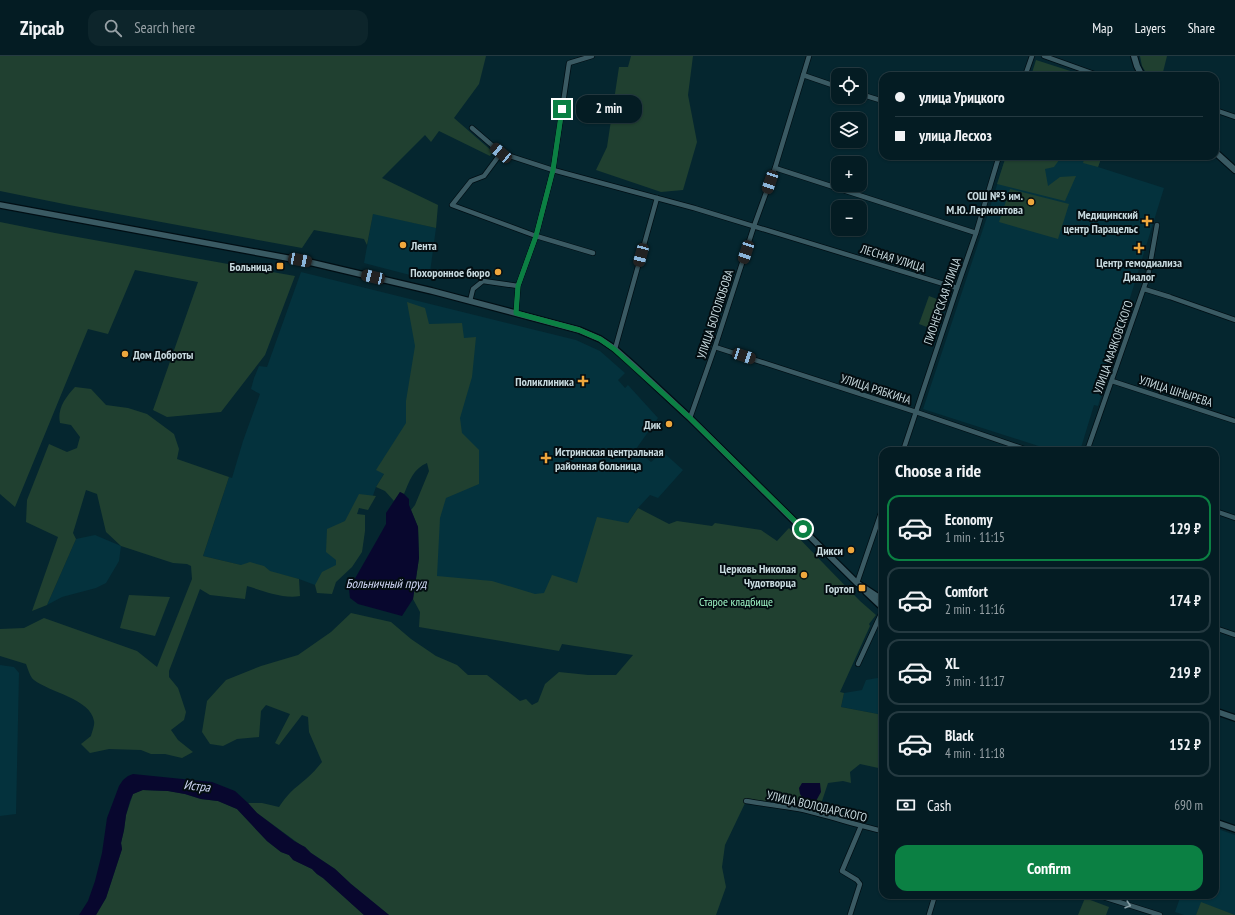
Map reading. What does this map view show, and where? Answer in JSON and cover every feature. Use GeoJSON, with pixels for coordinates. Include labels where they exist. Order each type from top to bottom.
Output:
{"type":"FeatureCollection","features":[{"type":"Feature","properties":{"kind":"main road"},"geometry":{"type":"LineString","coordinates":[[1134,56],[1140,72]]}},
{"type":"Feature","properties":{"kind":"main road"},"geometry":{"type":"LineString","coordinates":[[1219,156],[1235,170]]}},
{"type":"Feature","properties":{"kind":"street"},"geometry":{"type":"LineString","coordinates":[[516,313],[518,286],[536,236],[553,170],[569,63],[592,56]]}},
{"type":"Feature","properties":{"kind":"street","name":"УЛИЦА БОГОЛЮБОВА"},"geometry":{"type":"LineString","coordinates":[[690,418],[715,347],[754,226],[775,168],[809,56]]}},
{"type":"Feature","properties":{"kind":"street"},"geometry":{"type":"LineString","coordinates":[[1026,72],[1032,56]]}},
{"type":"Feature","properties":{"kind":"street"},"geometry":{"type":"LineString","coordinates":[[1044,56],[1089,72]]}},
{"type":"Feature","properties":{"kind":"street"},"geometry":{"type":"LineString","coordinates":[[803,75],[831,85]]}},
{"type":"Feature","properties":{"kind":"street"},"geometry":{"type":"LineString","coordinates":[[867,96],[879,100]]}},
{"type":"Feature","properties":{"kind":"street"},"geometry":{"type":"LineString","coordinates":[[1219,112],[1235,118]]}},
{"type":"Feature","properties":{"kind":"street"},"geometry":{"type":"LineString","coordinates":[[472,128],[501,153],[484,176],[471,181],[452,205],[536,236],[593,253]]}},
{"type":"Feature","properties":{"kind":"street","name":"ЛЕСНАЯ УЛИЦА"},"geometry":{"type":"LineString","coordinates":[[501,153],[553,170],[694,208],[957,288]]}},
{"type":"Feature","properties":{"kind":"street","name":"ПИОНЕРСКАЯ УЛИЦА"},"geometry":{"type":"LineString","coordinates":[[904,447],[999,160]]}},
{"type":"Feature","properties":{"kind":"street"},"geometry":{"type":"LineString","coordinates":[[775,168],[976,233]]}},
{"type":"Feature","properties":{"kind":"street"},"geometry":{"type":"LineString","coordinates":[[614,349],[657,198]]}},
{"type":"Feature","properties":{"kind":"street"},"geometry":{"type":"LineString","coordinates":[[0,205],[310,262],[516,313],[579,330],[600,339],[614,349],[690,418],[879,604]]}},
{"type":"Feature","properties":{"kind":"street","name":"УЛИЦА МАЯКОВСКОГО"},"geometry":{"type":"LineString","coordinates":[[1088,447],[1144,289],[1148,276],[1157,225]]}},
{"type":"Feature","properties":{"kind":"street"},"geometry":{"type":"LineString","coordinates":[[470,301],[473,289],[483,280],[518,286]]}},
{"type":"Feature","properties":{"kind":"street"},"geometry":{"type":"LineString","coordinates":[[1144,289],[1235,320]]}},
{"type":"Feature","properties":{"kind":"street","name":"УЛИЦА РЯБКИНА"},"geometry":{"type":"LineString","coordinates":[[715,347],[916,412],[1018,447]]}},
{"type":"Feature","properties":{"kind":"street","name":"УЛИЦА ШНЫРЕВА"},"geometry":{"type":"LineString","coordinates":[[1112,381],[1235,421]]}},
{"type":"Feature","properties":{"kind":"street"},"geometry":{"type":"LineString","coordinates":[[1219,512],[1235,518]]}},
{"type":"Feature","properties":{"kind":"street"},"geometry":{"type":"LineString","coordinates":[[857,583],[879,519]]}},
{"type":"Feature","properties":{"kind":"street"},"geometry":{"type":"LineString","coordinates":[[857,583],[879,597]]}},
{"type":"Feature","properties":{"kind":"street"},"geometry":{"type":"LineString","coordinates":[[858,664],[879,618]]}},
{"type":"Feature","properties":{"kind":"street"},"geometry":{"type":"LineString","coordinates":[[1219,629],[1235,635]]}},
{"type":"Feature","properties":{"kind":"street"},"geometry":{"type":"LineString","coordinates":[[1219,712],[1235,718]]}},
{"type":"Feature","properties":{"kind":"street","name":"УЛИЦА ВОЛОДАРСКОГО"},"geometry":{"type":"LineString","coordinates":[[746,801],[798,809],[879,830]]}},
{"type":"Feature","properties":{"kind":"street"},"geometry":{"type":"LineString","coordinates":[[1219,823],[1235,829]]}},
{"type":"Feature","properties":{"kind":"street"},"geometry":{"type":"LineString","coordinates":[[850,915],[860,884],[857,880],[842,871],[861,826]]}},
{"type":"Feature","properties":{"kind":"street"},"geometry":{"type":"LineString","coordinates":[[929,915],[934,899]]}},
{"type":"Feature","properties":{"kind":"street"},"geometry":{"type":"LineString","coordinates":[[1110,899],[1160,915]]}},
{"type":"Feature","properties":{"kind":"shaded area"},"geometry":{"type":"Polygon","coordinates":[[[1005,160],[1101,160],[1098,167],[1164,188],[1098,406],[1094,405],[1081,447],[1042,447],[923,409],[1005,160]]]}},
{"type":"Feature","properties":{"kind":"shaded area"},"geometry":{"type":"Polygon","coordinates":[[[373,213],[436,228],[429,280],[364,263],[373,213]]]}},
{"type":"Feature","properties":{"kind":"shaded area","name":"Истринская центральная районная больница"},"geometry":{"type":"Polygon","coordinates":[[[301,272],[576,340],[600,351],[625,373],[618,380],[625,388],[628,385],[658,418],[636,449],[651,462],[663,452],[683,470],[658,498],[650,495],[638,508],[628,523],[562,644],[423,616],[440,480],[416,421],[376,487],[369,507],[356,504],[338,568],[323,585],[315,585],[299,579],[203,556],[229,477],[232,478],[243,441],[260,394],[251,389],[254,378],[259,366],[267,367],[301,272]]]}},
{"type":"Feature","properties":{"kind":"shaded area"},"geometry":{"type":"Polygon","coordinates":[[[95,535],[121,546],[119,561],[106,583],[96,588],[62,597],[47,605],[76,539],[95,535]]]}},
{"type":"Feature","properties":{"kind":"shaded area"},"geometry":{"type":"Polygon","coordinates":[[[0,665],[14,667],[19,673],[16,814],[0,816],[0,665]]]}},
{"type":"Feature","properties":{"kind":"shaded area"},"geometry":{"type":"Polygon","coordinates":[[[879,678],[879,714],[841,707],[844,693],[862,690],[866,680],[879,678]]]}},
{"type":"Feature","properties":{"kind":"shaded area"},"geometry":{"type":"Polygon","coordinates":[[[1219,829],[1235,835],[1235,915],[1201,903],[1196,915],[1184,915],[1175,912],[1180,899],[1219,899],[1219,829]]]}},
{"type":"Feature","properties":{"kind":"green space"},"geometry":{"type":"Polygon","coordinates":[[[0,56],[486,56],[479,84],[454,118],[493,152],[490,156],[439,131],[431,142],[425,135],[382,178],[438,205],[436,228],[373,214],[367,245],[364,239],[314,230],[302,248],[69,205],[0,191],[0,56]]]}},
{"type":"Feature","properties":{"kind":"green space"},"geometry":{"type":"Polygon","coordinates":[[[631,56],[693,56],[688,95],[697,142],[683,190],[661,192],[596,170],[607,147],[619,67],[628,67],[631,56]]]}},
{"type":"Feature","properties":{"kind":"green space"},"geometry":{"type":"Polygon","coordinates":[[[1140,56],[1167,56],[1163,72],[1146,72],[1142,66],[1140,56]]]}},
{"type":"Feature","properties":{"kind":"green space"},"geometry":{"type":"Polygon","coordinates":[[[1036,60],[1074,72],[1032,72],[1036,60]]]}},
{"type":"Feature","properties":{"kind":"green space"},"geometry":{"type":"Polygon","coordinates":[[[1005,160],[1059,160],[1054,167],[1045,169],[1048,186],[1060,177],[1076,176],[1065,201],[997,184],[1005,160]]]}},
{"type":"Feature","properties":{"kind":"green space"},"geometry":{"type":"Polygon","coordinates":[[[1084,160],[1101,160],[1098,167],[1083,163],[1084,160]]]}},
{"type":"Feature","properties":{"kind":"green space"},"geometry":{"type":"Polygon","coordinates":[[[1010,189],[1069,204],[1058,239],[999,222],[1010,189]]]}},
{"type":"Feature","properties":{"kind":"green space"},"geometry":{"type":"Polygon","coordinates":[[[0,222],[295,276],[265,355],[221,412],[167,417],[153,410],[198,282],[135,270],[108,334],[88,329],[15,507],[0,494],[0,222]]]}},
{"type":"Feature","properties":{"kind":"green space"},"geometry":{"type":"Polygon","coordinates":[[[929,296],[942,301],[932,329],[919,324],[929,296]]]}},
{"type":"Feature","properties":{"kind":"green space","name":"Старое кладбище"},"geometry":{"type":"Polygon","coordinates":[[[407,302],[425,308],[429,324],[462,323],[464,338],[476,337],[472,377],[460,418],[462,433],[479,450],[479,484],[446,498],[440,518],[437,576],[492,581],[535,594],[544,593],[552,575],[577,583],[597,517],[628,523],[638,508],[669,524],[677,521],[712,526],[715,523],[761,530],[777,541],[789,528],[860,601],[876,615],[869,624],[870,626],[840,692],[844,693],[841,707],[879,714],[879,768],[860,764],[850,772],[851,783],[843,781],[828,783],[820,807],[817,810],[779,801],[774,802],[747,799],[725,845],[722,867],[726,887],[716,915],[389,915],[335,869],[257,813],[248,803],[262,803],[279,807],[288,795],[322,762],[309,732],[308,717],[302,715],[279,745],[275,743],[290,714],[266,705],[261,711],[259,737],[237,739],[223,746],[210,744],[202,732],[207,701],[226,680],[261,666],[298,655],[331,632],[351,613],[391,622],[411,639],[436,656],[457,665],[468,675],[487,675],[520,701],[526,699],[532,705],[538,702],[545,684],[559,672],[588,675],[616,675],[633,655],[562,644],[559,651],[419,627],[420,612],[413,599],[419,558],[418,527],[411,510],[415,505],[429,471],[427,463],[422,465],[415,472],[404,494],[400,492],[394,501],[385,491],[376,487],[384,474],[376,470],[406,423],[406,401],[415,346],[407,302]]]}},
{"type":"Feature","properties":{"kind":"green space"},"geometry":{"type":"Polygon","coordinates":[[[75,387],[91,389],[106,405],[128,408],[147,414],[174,434],[179,449],[177,459],[229,477],[203,556],[241,565],[250,562],[264,566],[270,571],[299,579],[300,596],[294,597],[267,592],[247,586],[245,599],[210,595],[200,589],[169,671],[169,677],[178,688],[186,712],[184,720],[171,730],[178,740],[193,752],[182,758],[165,754],[151,754],[141,750],[109,749],[90,753],[81,744],[91,736],[94,721],[91,713],[78,702],[34,680],[30,675],[26,664],[0,656],[0,629],[24,628],[44,618],[137,651],[157,667],[192,579],[191,566],[187,564],[173,563],[121,546],[106,532],[97,494],[86,490],[73,533],[76,539],[47,605],[32,611],[58,537],[26,522],[27,500],[49,444],[67,452],[77,448],[80,437],[71,425],[60,423],[59,418],[63,404],[75,387]]]}},
{"type":"Feature","properties":{"kind":"green space"},"geometry":{"type":"Polygon","coordinates":[[[359,494],[376,496],[368,510],[359,508],[357,514],[365,515],[365,531],[362,552],[352,567],[336,582],[332,594],[317,593],[315,585],[322,572],[336,565],[336,560],[326,552],[327,529],[345,521],[359,494]]]}},
{"type":"Feature","properties":{"kind":"green space"},"geometry":{"type":"Polygon","coordinates":[[[129,595],[170,597],[155,636],[120,628],[129,595]]]}},
{"type":"Feature","properties":{"kind":"green space"},"geometry":{"type":"Polygon","coordinates":[[[142,790],[168,791],[185,794],[201,799],[218,801],[237,809],[267,841],[281,852],[289,855],[294,860],[312,869],[364,915],[96,915],[106,898],[122,849],[121,843],[126,815],[133,794],[142,790]]]}},
{"type":"Feature","properties":{"kind":"green space"},"geometry":{"type":"Polygon","coordinates":[[[1085,899],[1109,907],[1106,915],[1078,915],[1085,899]]]}},
{"type":"Feature","properties":{"kind":"green space"},"geometry":{"type":"Polygon","coordinates":[[[1201,902],[1235,915],[1196,915],[1201,902]]]}},
{"type":"Feature","properties":{"kind":"water","name":"Больничный пруд"},"geometry":{"type":"Polygon","coordinates":[[[400,492],[409,499],[409,505],[418,527],[419,558],[413,599],[402,616],[358,604],[350,598],[349,589],[386,524],[386,513],[400,492]]]}},
{"type":"Feature","properties":{"kind":"water","name":"Истра"},"geometry":{"type":"Polygon","coordinates":[[[133,774],[212,782],[235,791],[257,813],[335,869],[389,915],[364,915],[312,869],[293,860],[289,855],[281,852],[267,841],[237,809],[218,801],[201,799],[185,794],[168,791],[143,790],[133,794],[130,801],[121,843],[122,849],[106,898],[96,915],[79,915],[88,901],[95,881],[102,853],[107,818],[119,786],[123,780],[133,774]]]}},
{"type":"Feature","properties":{"kind":"water"},"geometry":{"type":"Polygon","coordinates":[[[802,783],[820,783],[821,792],[816,801],[805,802],[800,794],[799,788],[802,783]]]}},
{"type":"Feature","properties":{"kind":"place","name":"СОШ №3 им. М.Ю. Лермонтова"},"geometry":{"type":"Point","coordinates":[1031,202]}},
{"type":"Feature","properties":{"kind":"place","name":"Медицинский центр Парацельс"},"geometry":{"type":"Point","coordinates":[1147,221]}},
{"type":"Feature","properties":{"kind":"place","name":"Лента"},"geometry":{"type":"Point","coordinates":[403,245]}},
{"type":"Feature","properties":{"kind":"place","name":"Центр гемодиализа Диалог"},"geometry":{"type":"Point","coordinates":[1139,248]}},
{"type":"Feature","properties":{"kind":"place","name":"Больница"},"geometry":{"type":"Point","coordinates":[280,266]}},
{"type":"Feature","properties":{"kind":"place","name":"Похоронное бюро"},"geometry":{"type":"Point","coordinates":[498,272]}},
{"type":"Feature","properties":{"kind":"place","name":"Дом Доброты"},"geometry":{"type":"Point","coordinates":[125,354]}},
{"type":"Feature","properties":{"kind":"place","name":"Поликлиника"},"geometry":{"type":"Point","coordinates":[583,381]}},
{"type":"Feature","properties":{"kind":"place","name":"Дик"},"geometry":{"type":"Point","coordinates":[669,424]}},
{"type":"Feature","properties":{"kind":"place","name":"Истринская центральная районная больница"},"geometry":{"type":"Point","coordinates":[546,458]}},
{"type":"Feature","properties":{"kind":"place","name":"Дикси"},"geometry":{"type":"Point","coordinates":[851,550]}},
{"type":"Feature","properties":{"kind":"place","name":"Церковь Николая Чудотворца"},"geometry":{"type":"Point","coordinates":[804,575]}},
{"type":"Feature","properties":{"kind":"place","name":"Гортоп"},"geometry":{"type":"Point","coordinates":[862,588]}},
{"type":"Feature","properties":{"kind":"route"},"geometry":{"type":"LineString","coordinates":[[562,109],[553,170],[536,236],[518,286],[516,313],[579,330],[600,339],[614,349],[690,418],[803,529]]}}]}
